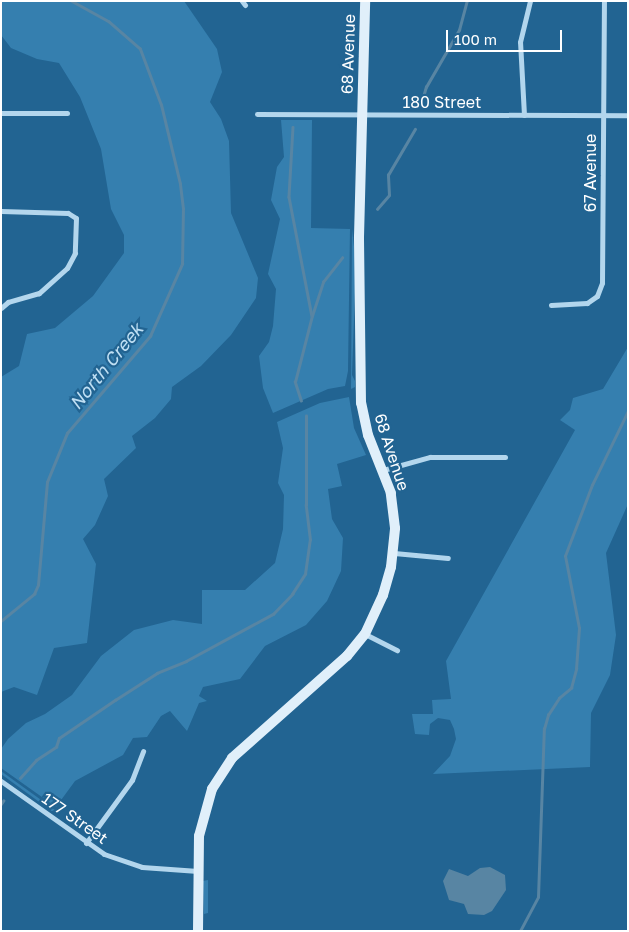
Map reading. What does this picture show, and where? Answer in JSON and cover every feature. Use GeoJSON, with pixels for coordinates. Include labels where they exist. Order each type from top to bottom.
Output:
{"type":"FeatureCollection","features":[{"type":"Feature","properties":{"kind":"street","name":"68 Avenue"},"geometry":{"type":"LineString","coordinates":[[198,931],[198,871],[202,816],[212,789],[224,768],[346,656],[365,634],[384,595],[394,553],[393,504],[384,470],[368,435],[361,403],[361,114],[365,1]]}},
{"type":"Feature","properties":{"kind":"street"},"geometry":{"type":"LineString","coordinates":[[524,115],[520,42],[530,1]]}},
{"type":"Feature","properties":{"kind":"street","name":"67 Avenue"},"geometry":{"type":"LineString","coordinates":[[551,305],[587,303],[600,290],[604,1]]}},
{"type":"Feature","properties":{"kind":"street"},"geometry":{"type":"LineString","coordinates":[[1,113],[67,113]]}},
{"type":"Feature","properties":{"kind":"street","name":"180 Street"},"geometry":{"type":"LineString","coordinates":[[257,114],[628,115]]}},
{"type":"Feature","properties":{"kind":"street"},"geometry":{"type":"LineString","coordinates":[[1,211],[68,212],[76,218],[76,244],[67,268],[39,293],[8,302],[1,308]]}},
{"type":"Feature","properties":{"kind":"street"},"geometry":{"type":"LineString","coordinates":[[384,470],[430,457],[505,457]]}},
{"type":"Feature","properties":{"kind":"street"},"geometry":{"type":"LineString","coordinates":[[394,553],[448,558]]}},
{"type":"Feature","properties":{"kind":"street"},"geometry":{"type":"LineString","coordinates":[[365,634],[397,650]]}},
{"type":"Feature","properties":{"kind":"street"},"geometry":{"type":"LineString","coordinates":[[86,843],[130,783],[143,751]]}},
{"type":"Feature","properties":{"kind":"street","name":"177 Street"},"geometry":{"type":"LineString","coordinates":[[1,781],[104,854],[135,866],[198,871]]}},
{"type":"Feature","properties":{"kind":"shaded area"},"geometry":{"type":"Polygon","coordinates":[[[1,1],[184,1],[217,49],[222,72],[210,102],[221,119],[229,141],[231,213],[258,278],[256,298],[231,335],[201,366],[172,387],[171,399],[155,418],[132,436],[136,448],[104,479],[108,496],[95,525],[83,539],[96,564],[87,643],[54,648],[37,695],[14,687],[1,692],[1,377],[19,366],[27,334],[55,328],[93,296],[124,253],[124,235],[111,209],[101,149],[80,97],[59,63],[37,59],[11,48],[1,35],[1,1]]]}},
{"type":"Feature","properties":{"kind":"shaded area"},"geometry":{"type":"Polygon","coordinates":[[[281,120],[312,120],[311,228],[350,229],[348,371],[345,386],[328,389],[273,413],[263,388],[259,356],[269,342],[273,326],[276,289],[268,274],[280,219],[271,200],[277,167],[284,157],[281,120]]]}},
{"type":"Feature","properties":{"kind":"shaded area"},"geometry":{"type":"Polygon","coordinates":[[[352,229],[356,264],[352,375],[355,387],[351,389],[352,229]]]}},
{"type":"Feature","properties":{"kind":"shaded area"},"geometry":{"type":"Polygon","coordinates":[[[628,347],[628,504],[606,553],[616,635],[610,675],[591,713],[590,767],[433,774],[450,756],[456,739],[454,729],[450,720],[438,718],[430,724],[429,735],[415,734],[412,714],[433,714],[432,700],[451,699],[446,661],[575,430],[560,420],[570,410],[573,398],[603,389],[628,347]]]}},
{"type":"Feature","properties":{"kind":"shaded area"},"geometry":{"type":"Polygon","coordinates":[[[349,397],[354,428],[366,455],[337,464],[342,486],[328,489],[332,519],[343,538],[341,571],[327,601],[306,625],[265,646],[240,679],[203,687],[199,696],[207,701],[199,703],[187,731],[170,711],[161,716],[147,737],[133,738],[123,755],[75,781],[56,807],[1,768],[1,749],[8,739],[26,723],[45,714],[72,695],[101,656],[134,630],[173,620],[202,624],[202,590],[245,590],[275,563],[283,529],[284,495],[278,483],[283,448],[277,422],[320,403],[349,397]]]}},
{"type":"Feature","properties":{"kind":"shaded area"},"geometry":{"type":"Polygon","coordinates":[[[1,771],[55,810],[53,812],[1,774],[1,771]]]}},
{"type":"Feature","properties":{"kind":"shaded area"},"geometry":{"type":"Polygon","coordinates":[[[490,867],[505,875],[506,890],[492,911],[484,915],[468,914],[464,904],[449,900],[443,881],[449,869],[468,876],[480,868],[490,867]]]}},
{"type":"Feature","properties":{"kind":"shaded area"},"geometry":{"type":"Polygon","coordinates":[[[208,880],[208,913],[204,914],[203,881],[208,880]]]}},
{"type":"Feature","properties":{"kind":"waterway","name":"North Creek"},"geometry":{"type":"LineString","coordinates":[[1,621],[34,594],[38,585],[47,482],[67,433],[150,336],[182,264],[183,209],[180,184],[161,105],[140,49],[109,22],[71,1]]}},
{"type":"Feature","properties":{"kind":"waterway"},"geometry":{"type":"LineString","coordinates":[[421,104],[426,87],[459,30],[467,1]]}},
{"type":"Feature","properties":{"kind":"waterway"},"geometry":{"type":"LineString","coordinates":[[293,127],[289,197],[312,316]]}},
{"type":"Feature","properties":{"kind":"waterway"},"geometry":{"type":"LineString","coordinates":[[377,209],[389,195],[388,175],[415,129]]}},
{"type":"Feature","properties":{"kind":"waterway"},"geometry":{"type":"LineString","coordinates":[[301,401],[295,382],[312,316],[323,282],[342,258]]}},
{"type":"Feature","properties":{"kind":"waterway"},"geometry":{"type":"LineString","coordinates":[[520,931],[538,897],[544,729],[548,715],[559,698],[571,688],[576,669],[579,628],[565,556],[592,485],[628,411]]}},
{"type":"Feature","properties":{"kind":"waterway"},"geometry":{"type":"LineString","coordinates":[[20,778],[36,760],[56,747],[59,738],[115,700],[157,673],[186,661],[273,614],[292,594],[305,574],[310,540],[306,505],[306,416]]}}]}
